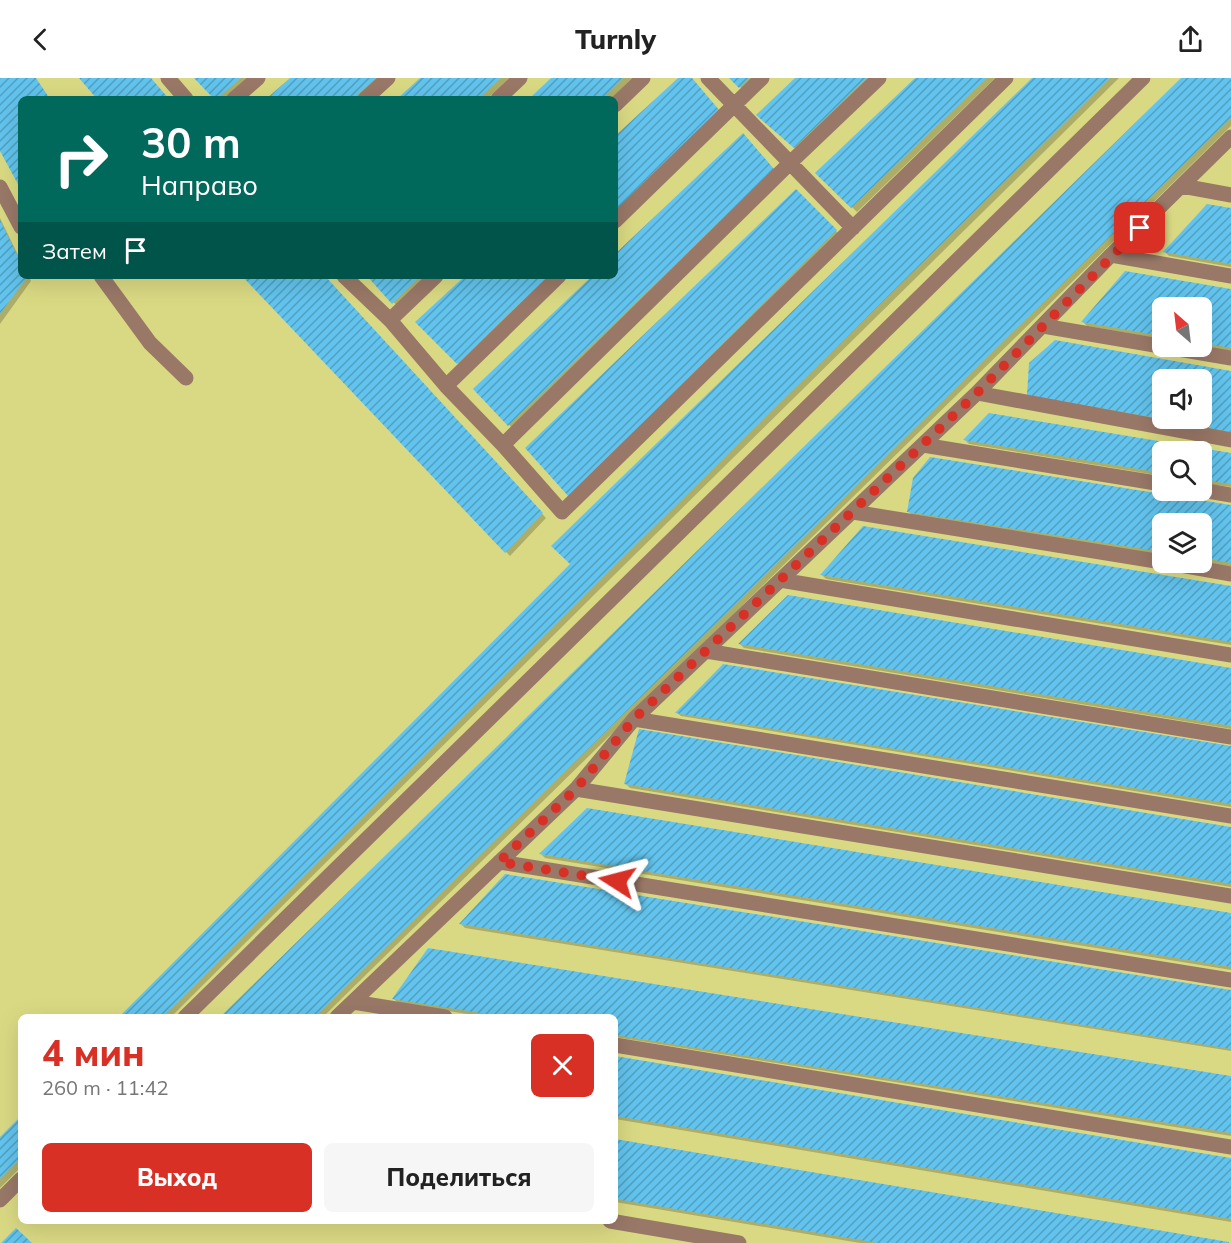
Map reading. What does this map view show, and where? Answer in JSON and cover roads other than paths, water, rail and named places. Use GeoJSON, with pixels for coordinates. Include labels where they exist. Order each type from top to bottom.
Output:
{"type":"FeatureCollection","features":[{"type":"Feature","properties":{"kind":"lane"},"geometry":{"type":"LineString","coordinates":[[168,78],[183,96]]}},
{"type":"Feature","properties":{"kind":"lane"},"geometry":{"type":"LineString","coordinates":[[237,96],[258,78]]}},
{"type":"Feature","properties":{"kind":"lane"},"geometry":{"type":"LineString","coordinates":[[368,96],[388,78]]}},
{"type":"Feature","properties":{"kind":"lane"},"geometry":{"type":"LineString","coordinates":[[501,96],[520,78]]}},
{"type":"Feature","properties":{"kind":"lane"},"geometry":{"type":"LineString","coordinates":[[618,102],[643,78]]}},
{"type":"Feature","properties":{"kind":"lane"},"geometry":{"type":"LineString","coordinates":[[708,78],[853,228]]}},
{"type":"Feature","properties":{"kind":"lane"},"geometry":{"type":"LineString","coordinates":[[618,218],[762,78]]}},
{"type":"Feature","properties":{"kind":"lane"},"geometry":{"type":"LineString","coordinates":[[503,445],[879,78]]}},
{"type":"Feature","properties":{"kind":"lane"},"geometry":{"type":"LineString","coordinates":[[347,279],[390,320],[446,386],[503,445],[562,512],[1006,78]]}},
{"type":"Feature","properties":{"kind":"lane"},"geometry":{"type":"LineString","coordinates":[[188,1014],[1143,78]]}},
{"type":"Feature","properties":{"kind":"lane"},"geometry":{"type":"LineString","coordinates":[[340,1014],[576,789],[634,719],[977,393],[1111,255],[1231,137]]}},
{"type":"Feature","properties":{"kind":"lane"},"geometry":{"type":"LineString","coordinates":[[1182,186],[1231,195]]}},
{"type":"Feature","properties":{"kind":"lane"},"geometry":{"type":"LineString","coordinates":[[0,187],[18,221]]}},
{"type":"Feature","properties":{"kind":"lane"},"geometry":{"type":"LineString","coordinates":[[1111,255],[1231,276]]}},
{"type":"Feature","properties":{"kind":"lane"},"geometry":{"type":"LineString","coordinates":[[103,279],[150,343],[186,378]]}},
{"type":"Feature","properties":{"kind":"lane"},"geometry":{"type":"LineString","coordinates":[[390,320],[433,279]]}},
{"type":"Feature","properties":{"kind":"lane"},"geometry":{"type":"LineString","coordinates":[[446,386],[556,279]]}},
{"type":"Feature","properties":{"kind":"lane"},"geometry":{"type":"LineString","coordinates":[[1043,326],[1231,358]]}},
{"type":"Feature","properties":{"kind":"lane"},"geometry":{"type":"LineString","coordinates":[[977,393],[1231,440]]}},
{"type":"Feature","properties":{"kind":"lane"},"geometry":{"type":"LineString","coordinates":[[922,445],[1152,482]]}},
{"type":"Feature","properties":{"kind":"lane"},"geometry":{"type":"LineString","coordinates":[[1212,492],[1231,495]]}},
{"type":"Feature","properties":{"kind":"lane"},"geometry":{"type":"LineString","coordinates":[[853,512],[1152,560]]}},
{"type":"Feature","properties":{"kind":"lane"},"geometry":{"type":"LineString","coordinates":[[1212,570],[1231,573]]}},
{"type":"Feature","properties":{"kind":"lane"},"geometry":{"type":"LineString","coordinates":[[780,580],[1231,655]]}},
{"type":"Feature","properties":{"kind":"lane"},"geometry":{"type":"LineString","coordinates":[[706,651],[1231,737]]}},
{"type":"Feature","properties":{"kind":"lane"},"geometry":{"type":"LineString","coordinates":[[634,719],[1231,816]]}},
{"type":"Feature","properties":{"kind":"lane"},"geometry":{"type":"LineString","coordinates":[[576,789],[1231,896]]}},
{"type":"Feature","properties":{"kind":"lane"},"geometry":{"type":"LineString","coordinates":[[499,862],[1231,980]]}},
{"type":"Feature","properties":{"kind":"lane"},"geometry":{"type":"LineString","coordinates":[[352,1002],[426,1014]]}},
{"type":"Feature","properties":{"kind":"lane"},"geometry":{"type":"LineString","coordinates":[[618,1045],[1231,1147]]}},
{"type":"Feature","properties":{"kind":"lane"},"geometry":{"type":"LineString","coordinates":[[0,1200],[18,1182]]}},
{"type":"Feature","properties":{"kind":"lane"},"geometry":{"type":"LineString","coordinates":[[618,1222],[739,1243]]}}]}
